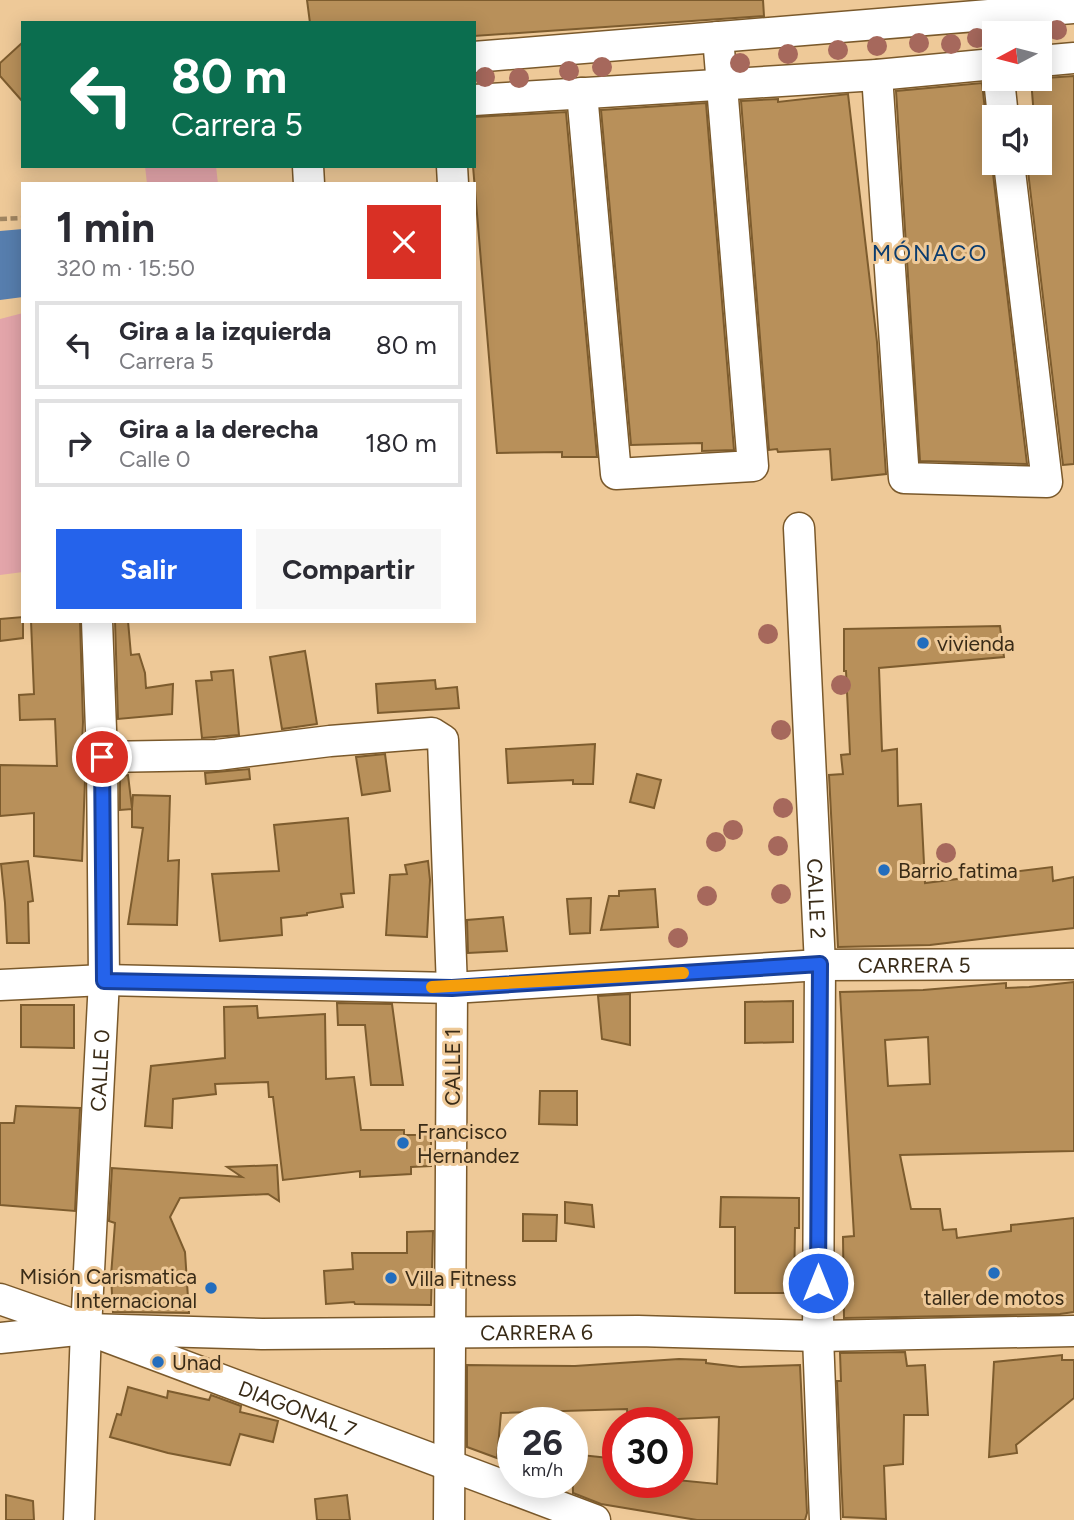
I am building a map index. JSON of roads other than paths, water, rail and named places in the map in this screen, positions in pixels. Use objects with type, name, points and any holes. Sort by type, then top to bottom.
[{"type":"street","points":[[1009,21],[1074,8]]},
{"type":"street","points":[[476,57],[718,37],[982,25]]},
{"type":"street","points":[[582,93],[616,474],[753,466],[718,37]]},
{"type":"street","points":[[1052,60],[1074,58]]},
{"type":"street","points":[[476,100],[877,75],[982,65]]},
{"type":"street","points":[[877,75],[904,478],[1046,482],[1010,175]]},
{"type":"street","name":"CALLE 2","points":[[799,528],[820,964],[818,1336],[825,1520]]},
{"type":"street","name":"CALLE 0","points":[[79,1520],[104,981],[102,757],[97,623]]},
{"type":"street","name":"CALLE 1","points":[[102,757],[217,755],[330,741],[432,733],[443,740],[452,988],[449,1520]]},
{"type":"street","name":"CARRERA 5","points":[[0,985],[104,981],[452,988],[820,964],[1074,964]]},
{"type":"street","name":"DIAGONAL 7","points":[[0,1299],[595,1520]]},
{"type":"street","name":"CARRERA 6","points":[[0,1338],[86,1329],[209,1334],[638,1331],[818,1336],[1074,1331]]},
{"type":"water","points":[[21,229],[21,297],[0,300],[0,231]]},
{"type":"place","name":"vivienda","points":[[923,643]]},
{"type":"place","name":"Barrio fatima","points":[[884,870]]},
{"type":"place","name":"Francisco Hernandez","points":[[403,1143]]},
{"type":"place","name":"taller de motos","points":[[994,1273]]},
{"type":"place","name":"Villa Fitness","points":[[391,1278]]},
{"type":"place","name":"Misión Carismatica Internacional","points":[[211,1288]]},
{"type":"place","name":"Unad","points":[[158,1362]]},
{"type":"district","name":"MÓNACO","points":[[930,253]]}]
